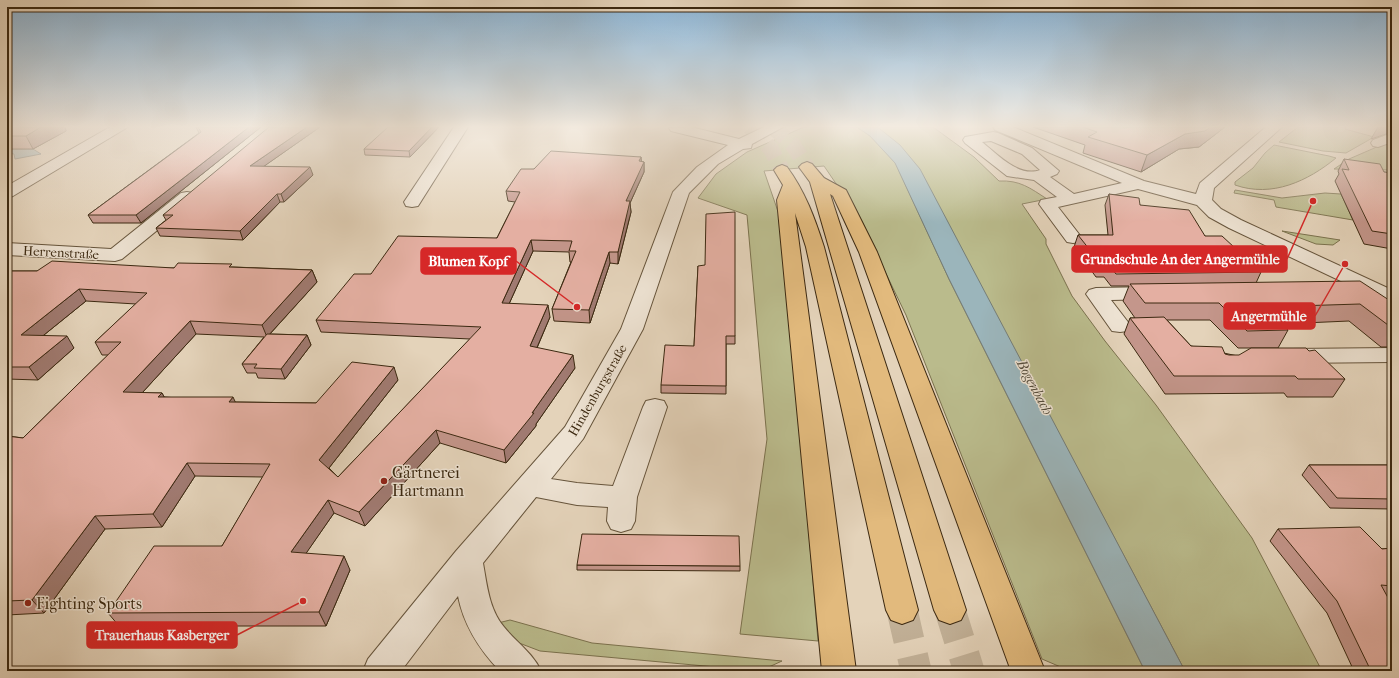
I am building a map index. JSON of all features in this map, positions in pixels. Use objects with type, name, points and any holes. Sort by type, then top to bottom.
[{"type":"highway","points":[[950,610],[813,174],[840,193],[868,252],[1028,671]]},
{"type":"highway","points":[[839,671],[785,200],[787,177],[806,216],[815,247],[902,610]]},
{"type":"street","points":[[7,193],[67,159]]},
{"type":"street","points":[[412,202],[441,159]]},
{"type":"street","name":"Hindenburgstraße","points":[[380,671],[467,560],[574,434],[632,329],[681,192],[696,173],[715,159]]},
{"type":"street","points":[[1076,159],[1138,184],[1203,201],[1215,213],[1234,224],[1388,293]]},
{"type":"street","points":[[1203,201],[1206,186],[1239,159]]},
{"type":"street","points":[[1038,176],[1071,200]]},
{"type":"street","points":[[1073,238],[1047,204],[1071,200],[1138,184]]},
{"type":"street","name":"Herrenstraße","points":[[7,249],[115,255],[200,186]]},
{"type":"street","points":[[1331,292],[1354,291],[1388,293]]},
{"type":"street","points":[[1354,291],[1392,317]]},
{"type":"street","points":[[1120,326],[1096,294],[1174,293]]},
{"type":"street","points":[[1273,356],[1392,355]]},
{"type":"street","points":[[530,486],[577,494],[622,509],[655,407]]},
{"type":"street","points":[[467,560],[472,588],[482,620],[488,633],[524,671]]},
{"type":"green space","points":[[738,159],[892,159],[895,162],[949,279],[1145,671],[1070,671],[1042,659],[906,315],[858,216],[824,166],[764,171],[783,226],[818,641],[740,634],[767,439],[747,215],[698,198],[716,174]]},
{"type":"green space","points":[[898,159],[976,159],[999,181],[1019,183],[1047,199],[1022,204],[1046,239],[1046,244],[1072,296],[1105,341],[1156,405],[1252,538],[1322,671],[1185,671],[1011,343]]},
{"type":"green space","points":[[1260,159],[1335,159],[1314,174],[1289,185],[1262,190],[1249,189],[1235,185],[1235,182],[1253,168]]},
{"type":"green space","points":[[1349,159],[1392,159],[1392,170],[1334,169]]},
{"type":"green space","points":[[1235,190],[1282,198],[1325,193],[1341,194],[1353,220],[1276,207],[1274,200],[1234,193]]},
{"type":"green space","points":[[1282,231],[1340,240],[1333,245],[1316,244]]},
{"type":"green space","points":[[510,620],[592,643],[782,661],[760,671],[540,651],[506,638],[494,624]]},
{"type":"water","name":"Bogenbach","points":[[891,159],[911,159],[920,169],[1185,671],[1145,671],[949,279],[895,163]]},
{"type":"building","points":[[165,159],[208,159],[136,215],[88,215]]},
{"type":"building","points":[[231,159],[261,159],[250,166],[310,167],[281,194],[277,194],[240,231],[156,228],[173,215],[163,215]]},
{"type":"building","points":[[544,159],[640,159],[639,161],[644,162],[626,201],[630,201],[618,252],[609,252],[589,310],[552,309],[576,251],[569,251],[572,241],[531,240],[502,303],[548,305],[530,346],[573,355],[532,413],[534,413],[504,450],[436,430],[359,512],[328,500],[291,552],[344,556],[319,612],[108,613],[154,546],[222,546],[270,464],[187,463],[153,514],[95,516],[32,600],[7,601],[7,436],[23,438],[121,342],[95,342],[147,293],[79,289],[21,335],[67,336],[29,367],[7,367],[7,271],[37,271],[52,261],[174,268],[178,263],[232,264],[229,267],[312,270],[262,325],[190,321],[123,392],[162,393],[158,397],[233,397],[229,402],[316,403],[352,362],[394,367],[319,460],[338,477],[481,327],[316,320],[354,274],[371,274],[398,236],[497,238],[520,192],[506,191],[521,169],[534,169]]},
{"type":"building","points":[[1344,159],[1380,164],[1384,172],[1392,173],[1392,234],[1372,231],[1342,169],[1349,170]]},
{"type":"building","points":[[1109,194],[1139,198],[1140,205],[1189,210],[1205,236],[1222,236],[1261,272],[1116,274],[1108,264],[1101,264],[1078,235],[1113,235]]},
{"type":"building","points":[[735,212],[735,336],[726,336],[726,386],[661,385],[665,345],[694,346],[698,266],[705,265],[706,214]]},
{"type":"building","points":[[1360,281],[1392,302],[1392,328],[1360,304],[1263,307],[1288,330],[1247,331],[1219,303],[1145,303],[1130,284]]},
{"type":"building","points":[[1164,317],[1191,346],[1222,347],[1225,354],[1229,355],[1239,355],[1251,348],[1306,348],[1309,351],[1315,350],[1345,379],[1298,379],[1295,376],[1174,376],[1130,318]]},
{"type":"building","points":[[267,334],[307,335],[281,369],[254,368],[257,364],[242,364]]},
{"type":"building","points":[[1309,465],[1392,465],[1392,499],[1337,498]]},
{"type":"building","points":[[1360,527],[1382,549],[1392,548],[1392,586],[1381,585],[1392,605],[1392,671],[1371,671],[1337,601],[1278,529]]},
{"type":"building","points":[[582,534],[739,536],[740,566],[577,565]]},
{"type":"tunnel","points":[[776,159],[782,170]]},
{"type":"tunnel","points":[[802,159],[807,167]]},
{"type":"tunnel","points":[[902,610],[916,671]]},
{"type":"tunnel","points":[[950,610],[969,671]]},
{"type":"place","name":"Grundschule An der Angermühle","points":[[1313,201]]},
{"type":"place","name":"Angermühle","points":[[1345,264]]},
{"type":"place","name":"Blumen Kopf","points":[[577,307]]},
{"type":"place","name":"Gärtnerei Hartmann","points":[[384,481]]},
{"type":"place","name":"Trauerhaus Kasberger","points":[[303,601]]},
{"type":"place","name":"Fighting Sports","points":[[28,603]]}]
